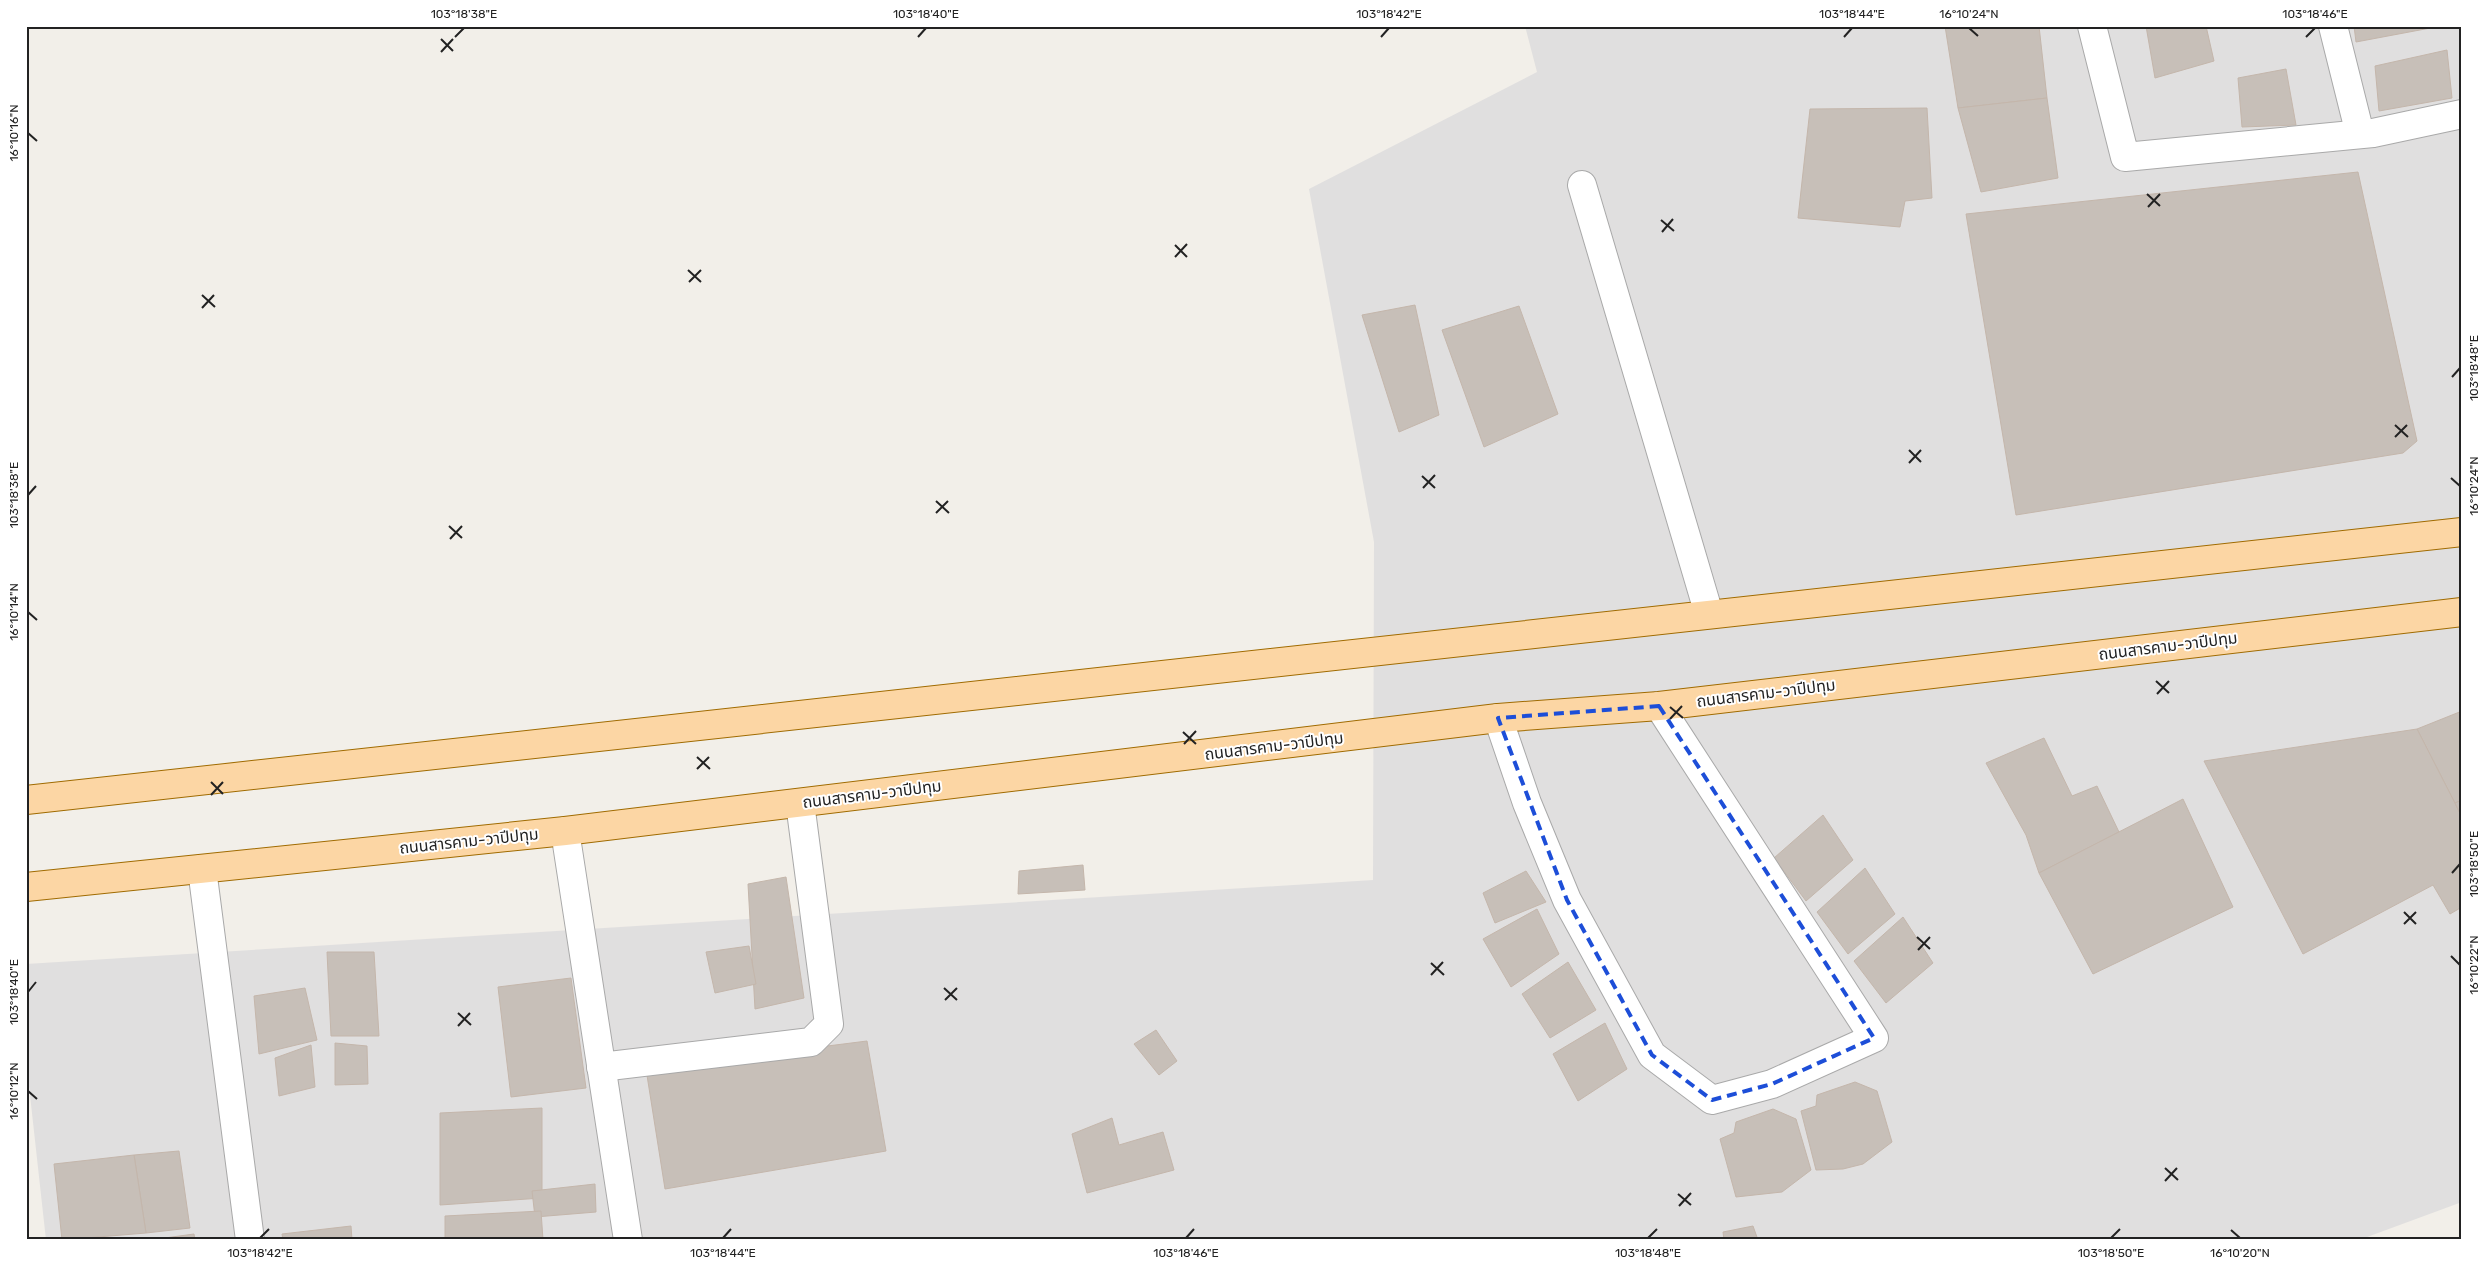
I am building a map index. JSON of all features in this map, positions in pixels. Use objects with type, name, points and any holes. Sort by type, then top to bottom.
[{"type":"main road","points":[[26,800],[2462,532]]},
{"type":"main road","name":"ถนนสารคาม-วาปีปทุม","points":[[26,887],[565,831],[1498,718],[1659,706],[2462,612]]},
{"type":"street","points":[[2092,26],[2125,157],[2360,134],[2462,114]]},
{"type":"street","points":[[2333,26],[2360,134]]},
{"type":"street","points":[[1582,184],[1709,614]]},
{"type":"street","points":[[1498,718],[1528,803],[1567,900],[1652,1055],[1712,1100],[1772,1084],[1874,1038],[1659,706]]},
{"type":"street","points":[[602,1067],[811,1042],[829,1024],[800,803]]},
{"type":"street","points":[[565,831],[628,1240]]},
{"type":"street","points":[[202,869],[250,1240]]},
{"type":"highlighted area","points":[[1659,706],[1874,1038],[1772,1084],[1712,1100],[1652,1055],[1567,900],[1498,718]]},
{"type":"shaded area","points":[[1525,26],[2462,26],[2462,1202],[2359,1240],[46,1240],[26,1059],[26,964],[1373,880],[1374,542],[1309,189],[1537,72]]},
{"type":"building","points":[[1945,26],[2039,26],[2047,98],[1958,108]]},
{"type":"building","points":[[2146,26],[2206,26],[2214,61],[2155,78]]},
{"type":"building","points":[[2354,26],[2441,26],[2356,42]]},
{"type":"building","points":[[2447,50],[2452,98],[2379,111],[2375,66]]},
{"type":"building","points":[[2286,69],[2296,125],[2242,127],[2238,78]]},
{"type":"building","points":[[2047,98],[2058,178],[1981,192],[1958,108]]},
{"type":"building","points":[[1927,108],[1932,198],[1905,201],[1900,227],[1798,218],[1810,109]]},
{"type":"building","points":[[2358,172],[2417,441],[2403,453],[2016,515],[1966,214]]},
{"type":"building","points":[[1415,305],[1439,415],[1399,432],[1362,315]]},
{"type":"building","points":[[1519,306],[1558,414],[1484,447],[1442,330]]},
{"type":"building","points":[[2462,711],[2462,800],[2455,803],[2417,729]]},
{"type":"building","points":[[2417,729],[2462,817],[2462,907],[2450,914],[2433,885],[2303,954],[2204,761]]},
{"type":"building","points":[[2044,738],[2072,796],[2097,786],[2119,832],[2039,873],[2026,835],[1986,763]]},
{"type":"building","points":[[2183,799],[2233,907],[2093,974],[2039,873]]},
{"type":"building","points":[[2462,800],[2462,817],[2455,803]]},
{"type":"building","points":[[1823,815],[1853,860],[1806,901],[1774,858]]},
{"type":"building","points":[[1083,865],[1085,890],[1018,894],[1019,871]]},
{"type":"building","points":[[1865,868],[1895,914],[1848,954],[1817,912]]},
{"type":"building","points":[[1526,871],[1546,902],[1495,923],[1483,893]]},
{"type":"building","points":[[786,877],[804,998],[755,1009],[748,884]]},
{"type":"building","points":[[1537,909],[1559,954],[1511,987],[1483,939]]},
{"type":"building","points":[[1903,917],[1933,963],[1886,1003],[1854,961]]},
{"type":"building","points":[[749,946],[756,984],[715,993],[706,952]]},
{"type":"building","points":[[327,952],[374,952],[379,1036],[331,1036]]},
{"type":"building","points":[[1568,962],[1596,1010],[1550,1038],[1522,994]]},
{"type":"building","points":[[571,978],[586,1088],[511,1097],[498,987]]},
{"type":"building","points":[[305,988],[317,1040],[259,1054],[254,996]]},
{"type":"building","points":[[1605,1023],[1627,1069],[1578,1101],[1553,1054]]},
{"type":"building","points":[[1156,1030],[1177,1061],[1159,1075],[1134,1044]]},
{"type":"building","points":[[867,1041],[886,1151],[665,1189],[646,1069]]},
{"type":"building","points":[[335,1043],[367,1046],[368,1084],[335,1085]]},
{"type":"building","points":[[311,1045],[315,1087],[279,1096],[275,1058]]},
{"type":"building","points":[[1855,1082],[1877,1091],[1892,1142],[1863,1164],[1843,1169],[1816,1170],[1801,1111],[1816,1106],[1817,1095]]},
{"type":"building","points":[[542,1108],[542,1198],[440,1205],[440,1113]]},
{"type":"building","points":[[1773,1109],[1796,1119],[1811,1170],[1782,1192],[1736,1197],[1720,1139],[1734,1133],[1736,1122]]},
{"type":"building","points":[[1112,1118],[1119,1145],[1163,1132],[1174,1170],[1087,1193],[1072,1134]]},
{"type":"building","points":[[179,1151],[190,1228],[146,1233],[134,1155]]},
{"type":"building","points":[[134,1155],[146,1233],[62,1240],[54,1164]]},
{"type":"building","points":[[595,1184],[596,1212],[535,1217],[532,1191]]},
{"type":"building","points":[[541,1211],[543,1240],[445,1240],[445,1216]]},
{"type":"building","points":[[351,1226],[352,1240],[283,1240],[282,1234]]},
{"type":"building","points":[[1753,1226],[1758,1240],[1724,1240],[1723,1232]]},
{"type":"building","points":[[194,1234],[195,1240],[150,1240]]}]
